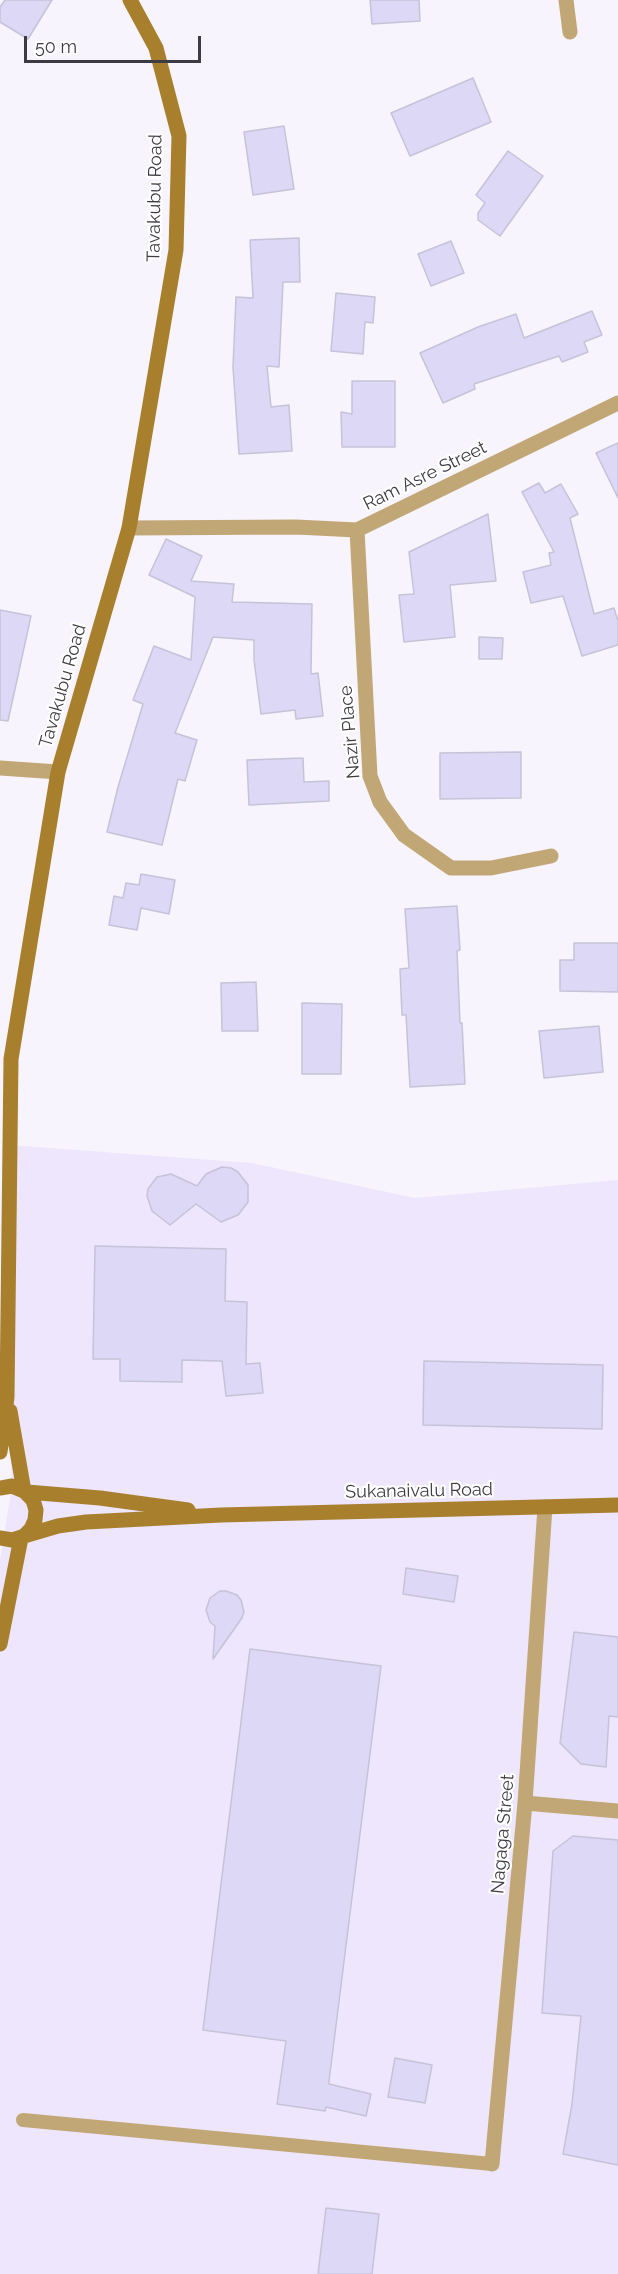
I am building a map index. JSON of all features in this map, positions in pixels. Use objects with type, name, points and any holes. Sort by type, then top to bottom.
[{"type":"main road","name":"Tavakubu Road","points":[[0,1452],[7,1397],[5,1292],[11,1059],[58,771],[129,528],[176,250],[179,136],[156,48],[130,0]]},
{"type":"main road","name":"Tavakubu Road","points":[[7,1397],[25,1492],[33,1500],[36,1510],[31,1529],[23,1537]]},
{"type":"main road","name":"Sukanaivalu Road","points":[[0,1488],[12,1486],[25,1492],[136,1502],[221,1515]]},
{"type":"main road","name":"Sukanaivalu Road","points":[[0,1539],[12,1540],[58,1526],[86,1522],[221,1515],[618,1505]]},
{"type":"main road","points":[[0,1644],[23,1537]]},
{"type":"street","points":[[566,0],[570,32]]},
{"type":"street","name":"Ram Asre Street","points":[[129,528],[296,526],[357,530],[618,403]]},
{"type":"street","name":"Nazir Place","points":[[357,530],[370,776],[380,802],[404,835],[451,868],[491,868],[551,856]]},
{"type":"street","points":[[0,768],[58,771]]},
{"type":"street","name":"Nagaga Street","points":[[492,2164],[525,1803],[545,1507]]},
{"type":"street","points":[[525,1803],[618,1811]]},
{"type":"lane","points":[[22,2120],[492,2164]]},
{"type":"shaded area","points":[[10,1145],[252,1163],[415,1198],[618,1180],[618,2274],[0,2274],[0,1560],[12,1486],[7,1397]]},
{"type":"building","points":[[5,0],[52,0],[28,39],[0,22],[0,7]]},
{"type":"building","points":[[370,0],[419,0],[420,21],[372,24]]},
{"type":"building","points":[[473,78],[491,122],[410,156],[391,113]]},
{"type":"building","points":[[284,126],[294,189],[253,195],[244,132]]},
{"type":"building","points":[[508,151],[543,176],[500,236],[478,220],[478,213],[485,203],[476,195]]},
{"type":"building","points":[[299,238],[300,282],[283,282],[279,367],[267,366],[271,407],[289,405],[292,451],[239,454],[233,367],[236,297],[253,298],[250,240]]},
{"type":"building","points":[[451,241],[464,273],[431,286],[418,254]]},
{"type":"building","points":[[336,293],[375,297],[373,323],[365,322],[363,354],[331,351]]},
{"type":"building","points":[[592,311],[602,335],[584,342],[588,352],[562,362],[559,356],[474,384],[475,389],[443,403],[420,353],[478,327],[516,314],[524,338]]},
{"type":"building","points":[[352,381],[395,381],[395,447],[342,447],[341,412],[352,414]]},
{"type":"building","points":[[618,443],[618,498],[596,453]]},
{"type":"building","points":[[539,483],[545,493],[561,484],[578,514],[570,518],[594,614],[614,608],[618,621],[618,645],[582,656],[563,596],[531,603],[523,572],[551,565],[549,553],[554,552],[522,492]]},
{"type":"building","points":[[488,514],[496,581],[450,585],[455,637],[404,642],[399,595],[414,594],[409,552]]},
{"type":"building","points":[[166,539],[202,556],[191,581],[234,584],[232,602],[312,604],[311,674],[318,673],[323,716],[296,719],[295,710],[261,714],[254,660],[254,640],[213,637],[175,733],[197,740],[185,781],[178,779],[162,845],[107,832],[143,704],[133,700],[154,646],[191,660],[195,597],[149,575]]},
{"type":"building","points":[[0,610],[31,616],[8,721],[0,720]]},
{"type":"building","points":[[479,637],[503,638],[502,659],[479,659]]},
{"type":"building","points":[[521,752],[521,798],[440,799],[440,753]]},
{"type":"building","points":[[303,758],[304,782],[329,781],[329,801],[249,805],[247,760]]},
{"type":"building","points":[[141,874],[175,880],[169,914],[141,908],[137,930],[109,925],[114,896],[123,898],[126,883],[139,885]]},
{"type":"building","points":[[457,906],[460,950],[457,951],[460,1023],[462,1023],[465,1084],[410,1087],[406,1015],[402,1015],[400,969],[409,968],[405,909]]},
{"type":"building","points":[[574,943],[618,943],[618,992],[560,991],[560,960],[574,960]]},
{"type":"building","points":[[256,982],[258,1031],[222,1031],[221,983]]},
{"type":"building","points":[[302,1003],[342,1004],[341,1074],[302,1074]]},
{"type":"building","points":[[599,1026],[603,1072],[544,1078],[539,1031]]},
{"type":"building","points":[[222,1167],[238,1172],[248,1185],[248,1202],[238,1215],[221,1222],[196,1204],[170,1225],[152,1211],[147,1196],[148,1189],[157,1177],[171,1174],[197,1186],[206,1174]]},
{"type":"building","points":[[95,1246],[226,1249],[225,1301],[247,1302],[246,1364],[260,1363],[263,1393],[226,1396],[222,1361],[182,1360],[182,1382],[120,1381],[120,1359],[93,1359]]},
{"type":"building","points":[[424,1361],[603,1365],[602,1429],[423,1425]]},
{"type":"building","points":[[406,1568],[458,1576],[454,1602],[403,1594]]},
{"type":"building","points":[[220,1591],[237,1595],[244,1612],[213,1659],[215,1626],[210,1622],[206,1610],[210,1598]]},
{"type":"building","points":[[574,1632],[618,1637],[618,1717],[609,1716],[606,1767],[581,1764],[560,1743]]},
{"type":"building","points":[[250,1649],[381,1666],[329,2081],[329,2084],[371,2094],[366,2116],[326,2107],[325,2111],[277,2104],[286,2041],[203,2030]]},
{"type":"building","points":[[573,1836],[618,1840],[618,2165],[563,2154],[572,2104],[581,2016],[542,2013],[553,1851]]},
{"type":"building","points":[[395,2058],[432,2065],[425,2103],[388,2097]]},
{"type":"building","points":[[326,2208],[379,2214],[372,2274],[318,2274]]}]
